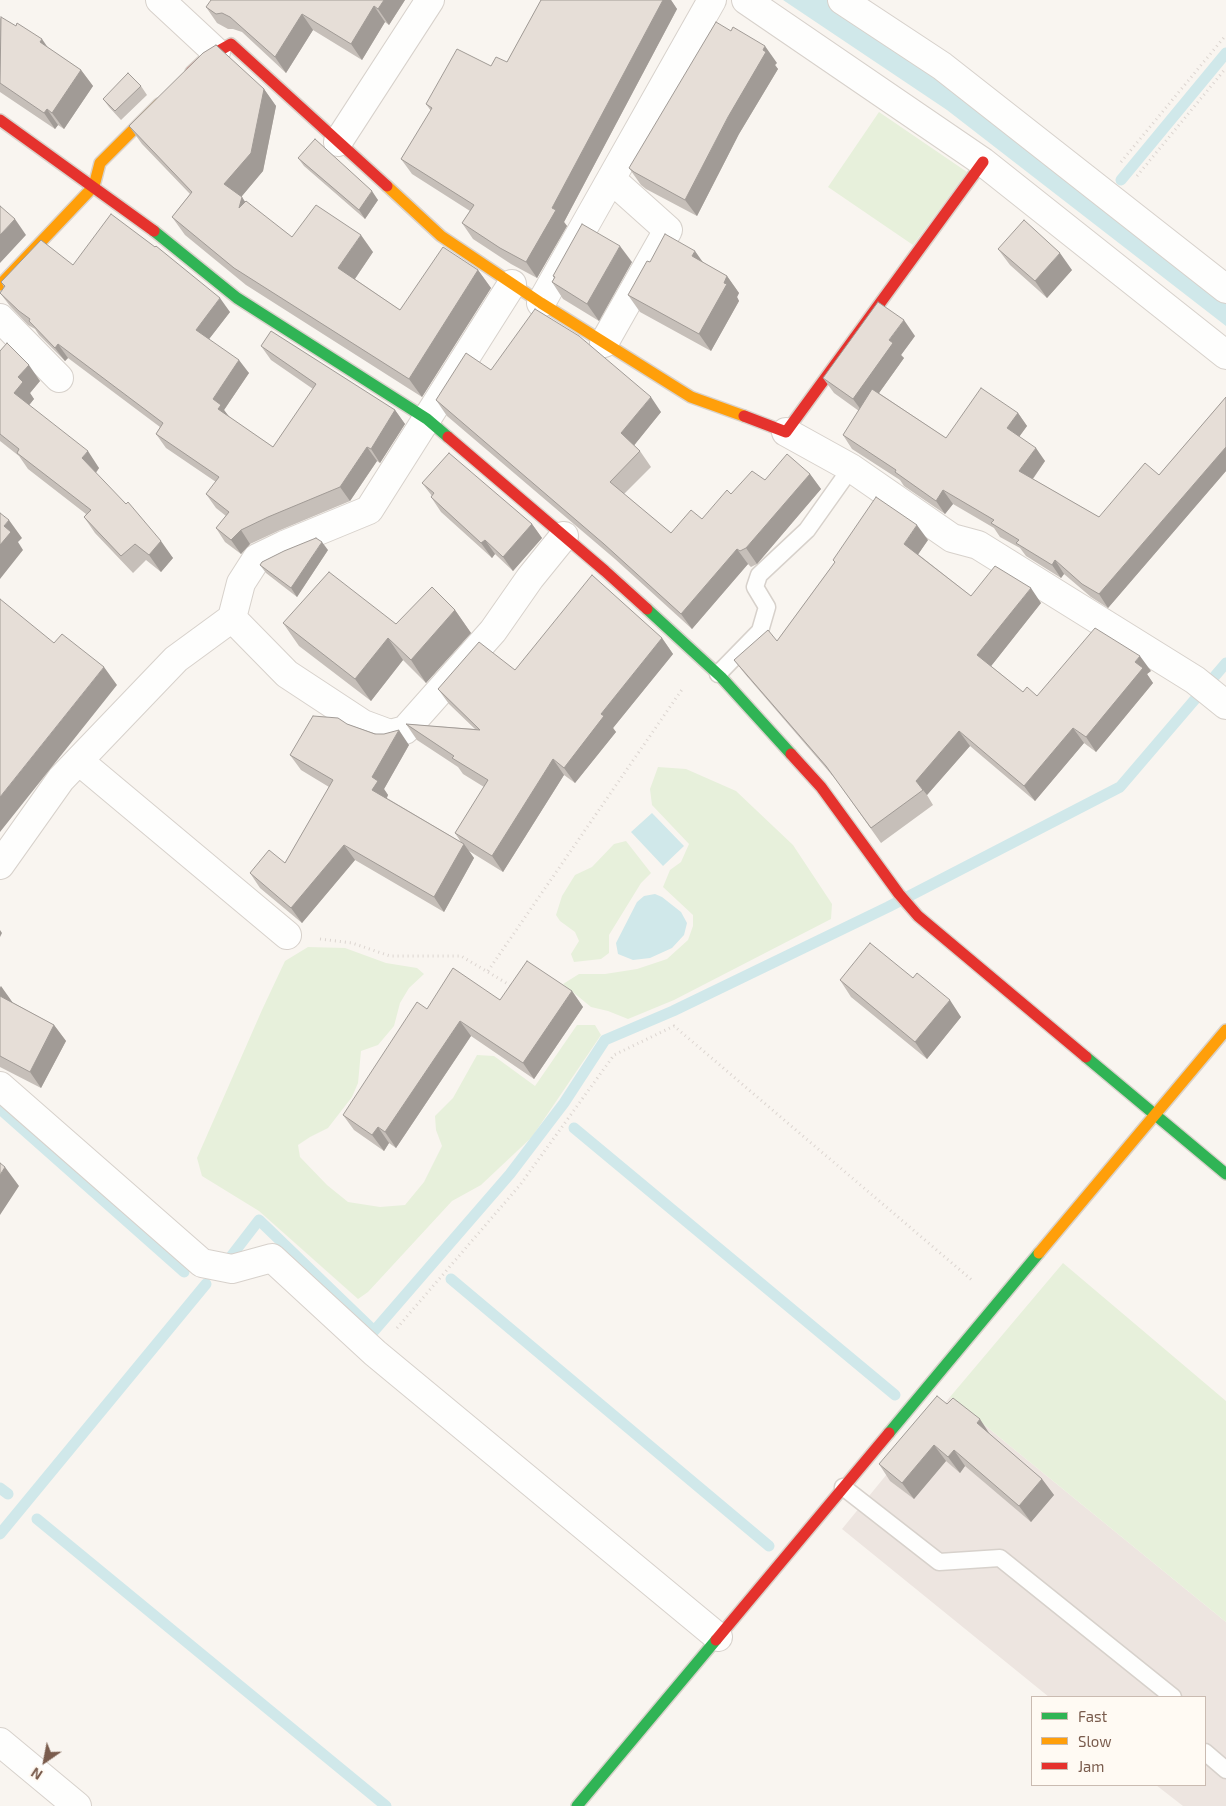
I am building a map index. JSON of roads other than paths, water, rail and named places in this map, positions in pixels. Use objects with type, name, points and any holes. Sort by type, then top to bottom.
[{"type":"street","points":[[160,0],[216,52]]},
{"type":"street","points":[[338,142],[430,0]]},
{"type":"street","points":[[541,303],[712,0]]},
{"type":"street","points":[[746,0],[982,162],[1226,354]]},
{"type":"street","points":[[842,0],[942,66],[1226,289]]},
{"type":"street","points":[[185,79],[206,58],[231,44],[441,236],[512,284],[691,397],[786,432],[851,468],[952,538],[978,545],[1212,693]]},
{"type":"street","points":[[0,285],[94,186],[100,163],[171,93]]},
{"type":"street","points":[[0,120],[158,234],[236,298],[427,419],[564,536],[718,674],[821,786],[899,894],[918,916],[1226,1174]]},
{"type":"street","points":[[786,432],[982,162]]},
{"type":"street","points":[[604,343],[668,230],[611,179]]},
{"type":"street","points":[[0,865],[61,779],[176,659],[232,618],[241,583],[257,558],[369,510],[512,284]]},
{"type":"street","points":[[0,318],[58,378]]},
{"type":"street","points":[[232,618],[287,674],[363,724],[390,734],[405,730],[493,631],[530,578],[564,536]]},
{"type":"street","points":[[79,761],[287,935]]},
{"type":"street","points":[[577,1806],[1226,1030]]},
{"type":"street","points":[[0,1086],[202,1262],[232,1269],[272,1258],[375,1353],[718,1637]]},
{"type":"street","points":[[0,1742],[77,1806]]},
{"type":"lane","points":[[718,674],[760,631],[768,607],[754,587],[759,575],[807,530],[851,468]]},
{"type":"lane","points":[[843,1487],[939,1562],[1000,1558],[1172,1696]]},
{"type":"lane","points":[[1206,1753],[1226,1770]]},
{"type":"water","points":[[783,0],[828,0],[936,71],[1226,301],[1226,326],[947,110]]},
{"type":"water","points":[[652,813],[684,846],[663,866],[631,832]]},
{"type":"water","points":[[655,894],[662,897],[681,912],[687,923],[684,935],[672,948],[650,958],[633,960],[618,954],[616,943],[637,902],[644,896]]},
{"type":"waterway","points":[[1121,180],[1226,53]]},
{"type":"waterway","points":[[229,1259],[259,1220],[374,1331],[510,1174],[564,1103],[605,1040],[673,1011],[888,907],[1120,787],[1226,663]]},
{"type":"waterway","points":[[0,1109],[184,1272]]},
{"type":"waterway","points":[[574,1128],[895,1395]]},
{"type":"waterway","points":[[451,1279],[769,1546]]},
{"type":"waterway","points":[[0,1534],[206,1284]]},
{"type":"waterway","points":[[0,1488],[8,1494]]},
{"type":"waterway","points":[[37,1519],[386,1806]]}]
